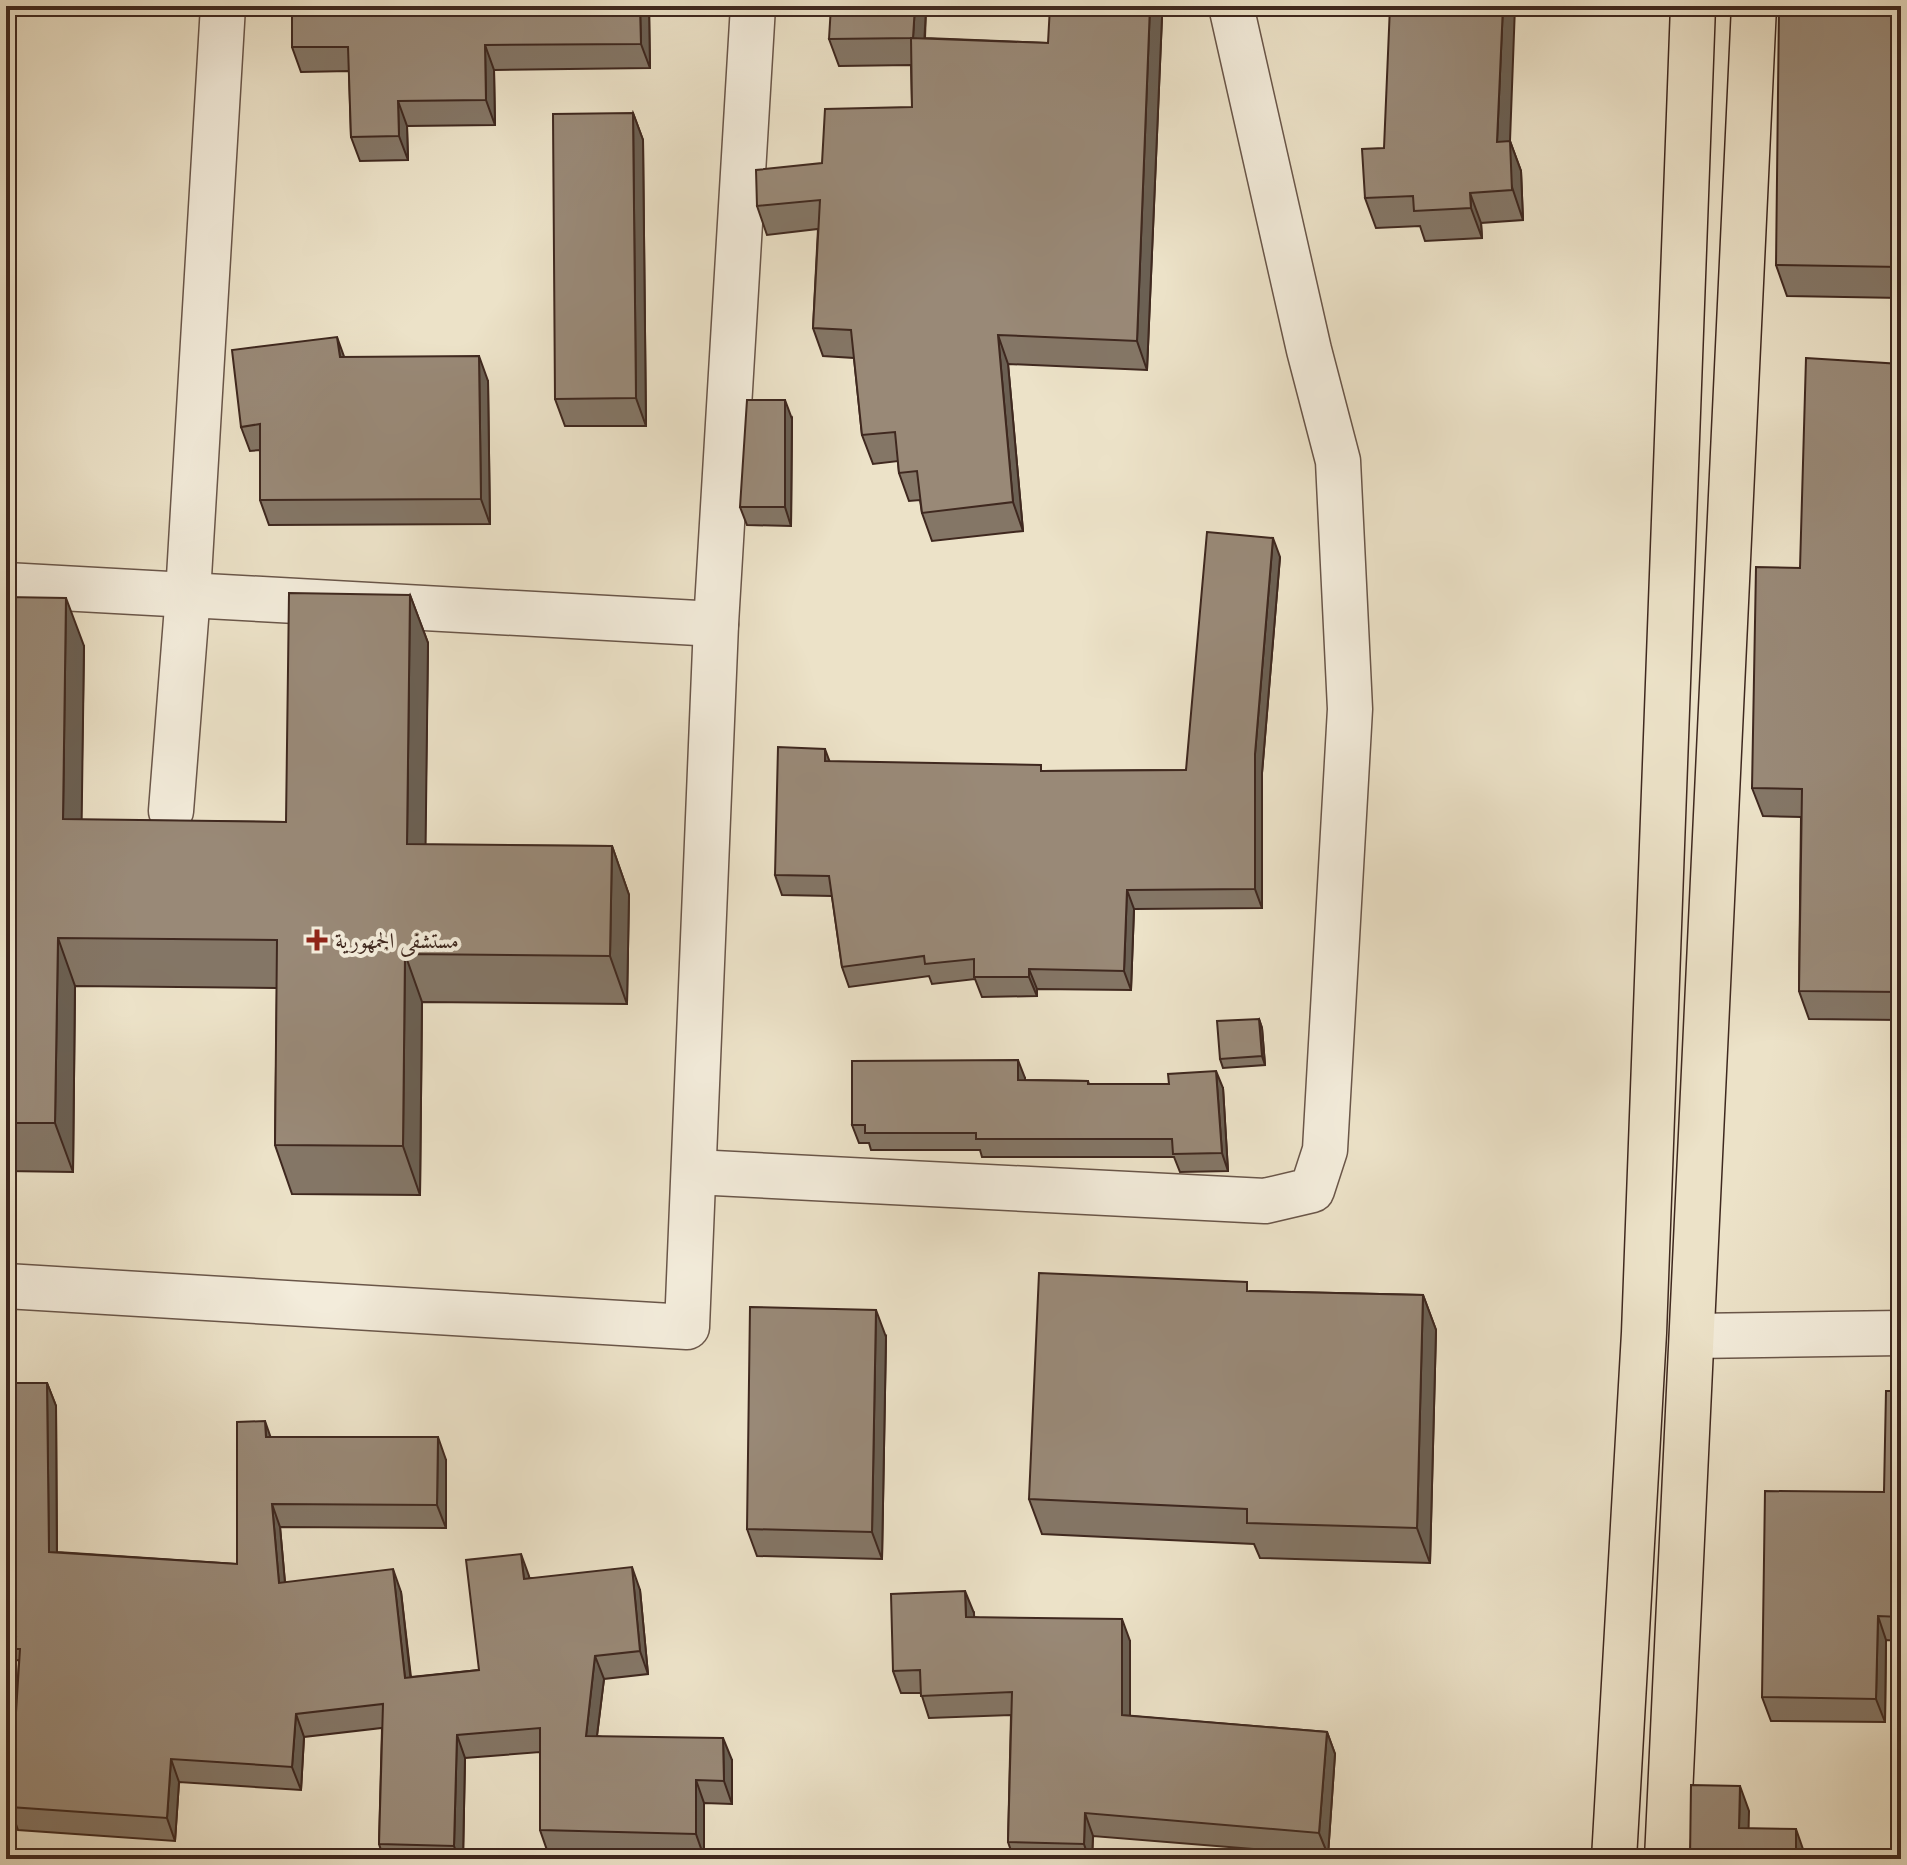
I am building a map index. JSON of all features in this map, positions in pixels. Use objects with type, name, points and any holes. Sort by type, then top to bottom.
[{"type":"main road","points":[[1614,1859],[1644,1333],[1693,6]]},
{"type":"main road","points":[[1667,1859],[1754,6]]},
{"type":"main road","points":[[1644,1333],[1693,1336]]},
{"type":"street","points":[[171,811],[188,594],[223,6]]},
{"type":"street","points":[[6,1286],[687,1327],[716,624],[753,6]]},
{"type":"street","points":[[694,1172],[1265,1201],[1312,1190],[1325,1150],[1350,709],[1338,461],[1309,350],[1231,6]]},
{"type":"street","points":[[6,585],[716,624]]},
{"type":"street","points":[[1693,1336],[1901,1333]]},
{"type":"building","points":[[292,6],[640,6],[641,44],[485,45],[486,100],[398,101],[399,136],[351,137],[348,47],[292,47]]},
{"type":"building","points":[[831,6],[915,6],[913,38],[829,39]]},
{"type":"building","points":[[1050,6],[1150,6],[1137,341],[998,335],[1013,502],[922,513],[917,471],[899,473],[895,432],[862,435],[851,330],[813,328],[820,200],[757,206],[756,170],[822,163],[825,109],[912,107],[911,38],[1048,43]]},
{"type":"building","points":[[1390,6],[1503,6],[1497,142],[1510,141],[1512,190],[1470,193],[1471,208],[1414,211],[1413,196],[1365,198],[1362,149],[1384,148]]},
{"type":"building","points":[[1779,6],[1901,6],[1901,267],[1776,265]]},
{"type":"building","points":[[633,113],[636,398],[555,399],[553,114]]},
{"type":"building","points":[[337,337],[340,357],[479,356],[481,499],[260,500],[260,424],[241,427],[232,350]]},
{"type":"building","points":[[1806,358],[1901,364],[1901,488],[1896,488],[1894,569],[1901,569],[1901,992],[1799,991],[1802,789],[1752,788],[1756,567],[1800,568]]},
{"type":"building","points":[[747,400],[785,400],[785,507],[740,507]]},
{"type":"building","points":[[1207,532],[1273,538],[1255,754],[1255,889],[1127,890],[1124,971],[1029,969],[1029,977],[974,977],[974,959],[925,964],[924,956],[842,967],[829,876],[775,875],[778,747],[825,749],[825,761],[1041,765],[1041,771],[1186,770]]},
{"type":"building","name":"مستشفى الجمهورية","points":[[289,593],[410,595],[407,844],[612,846],[610,956],[405,954],[403,1146],[275,1145],[277,940],[58,938],[55,1123],[6,1123],[6,597],[66,598],[63,819],[286,822]]},
{"type":"building","points":[[1259,1019],[1262,1056],[1220,1059],[1217,1021]]},
{"type":"building","points":[[1018,1060],[1018,1080],[1088,1081],[1088,1084],[1169,1084],[1168,1074],[1216,1071],[1222,1153],[1173,1154],[1172,1139],[976,1139],[976,1133],[865,1133],[865,1125],[852,1125],[852,1061]]},
{"type":"building","points":[[1039,1273],[1247,1282],[1247,1291],[1423,1295],[1417,1528],[1247,1523],[1247,1509],[1029,1499]]},
{"type":"building","points":[[750,1307],[876,1310],[872,1532],[747,1529]]},
{"type":"building","points":[[6,1383],[47,1383],[49,1552],[237,1564],[237,1422],[265,1421],[266,1437],[438,1437],[437,1505],[272,1504],[279,1583],[393,1569],[405,1678],[479,1670],[466,1560],[521,1554],[524,1579],[632,1567],[640,1651],[595,1656],[586,1736],[723,1738],[724,1781],[696,1780],[696,1834],[540,1830],[540,1728],[457,1735],[454,1846],[379,1844],[383,1704],[296,1714],[292,1767],[171,1759],[167,1818],[10,1807],[20,1649],[15,1649],[16,1637],[6,1638]]},
{"type":"building","points":[[1886,1391],[1901,1391],[1901,1617],[1878,1616],[1876,1699],[1762,1697],[1765,1491],[1884,1492]]},
{"type":"building","points":[[965,1591],[966,1617],[1122,1619],[1122,1715],[1327,1732],[1319,1833],[1085,1813],[1084,1844],[1008,1842],[1012,1692],[921,1696],[920,1670],[893,1671],[891,1594]]},
{"type":"building","points":[[1691,1785],[1740,1786],[1739,1828],[1796,1829],[1796,1859],[1690,1859]]},
{"type":"place","name":"مستشفى الجمهورية","points":[[317,940]]}]
